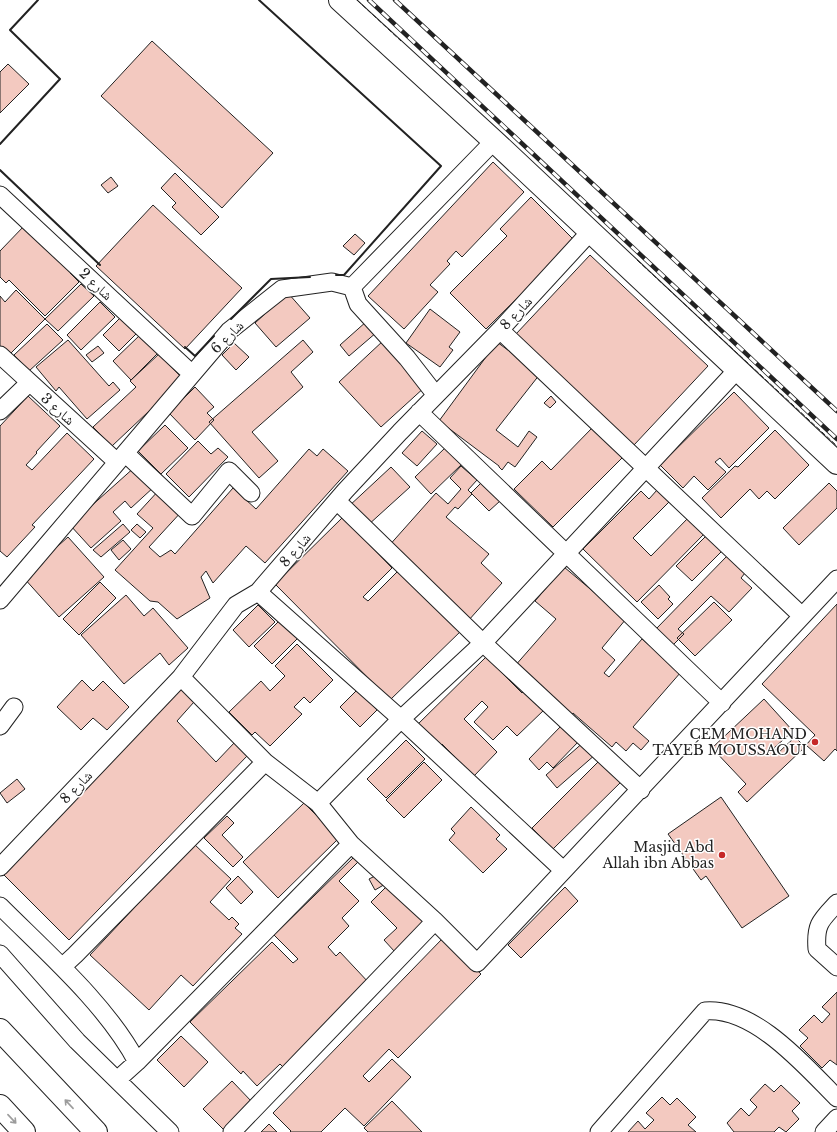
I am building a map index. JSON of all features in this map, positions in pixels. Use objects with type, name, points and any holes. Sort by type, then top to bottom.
[{"type":"main road","points":[[340,0],[591,231],[837,463]]},
{"type":"main road","points":[[0,1030],[96,1132]]},
{"type":"main road","points":[[0,1106],[24,1132]]},
{"type":"street","points":[[435,394],[407,358],[358,304],[352,287],[494,142]]},
{"type":"street","name":"شارع 2","points":[[0,195],[192,374]]},
{"type":"street","name":"شارع 8","points":[[0,867],[180,677],[236,605],[258,592],[370,464],[435,394],[500,330],[591,231]]},
{"type":"street","name":"شارع 6","points":[[0,600],[229,331],[282,289],[332,282],[352,287]]},
{"type":"street","points":[[500,330],[802,616]]},
{"type":"street","name":"شارع 3","points":[[0,355],[29,383],[192,516],[229,471],[251,493]]},
{"type":"street","points":[[318,803],[401,720],[483,643],[737,370]]},
{"type":"street","points":[[0,411],[29,383]]},
{"type":"street","points":[[419,412],[722,703]]},
{"type":"street","points":[[338,501],[483,643],[641,790]]},
{"type":"street","points":[[180,677],[265,762],[318,803],[352,844],[435,921],[477,963],[563,870],[641,790],[837,579]]},
{"type":"street","points":[[258,592],[401,720],[563,870]]},
{"type":"street","points":[[0,726],[14,707]]},
{"type":"street","points":[[62,967],[265,762]]},
{"type":"street","points":[[116,1080],[137,1062],[352,844]]},
{"type":"street","points":[[837,903],[822,919],[816,933],[817,949],[837,967]]},
{"type":"street","points":[[0,906],[62,967],[114,1024],[127,1042],[137,1062]]},
{"type":"street","points":[[232,1132],[435,921]]},
{"type":"street","points":[[0,954],[76,1041],[170,1132]]},
{"type":"street","points":[[599,1132],[705,1011],[719,1010],[738,1016],[782,1044],[837,1098]]},
{"type":"street","points":[[824,1132],[837,1118]]},
{"type":"building","points":[[152,41],[273,153],[222,208],[101,96]]},
{"type":"building","points":[[8,64],[29,84],[0,113],[0,72]]},
{"type":"building","points":[[493,162],[524,192],[462,257],[456,251],[447,261],[450,264],[430,285],[438,292],[404,329],[368,296]]},
{"type":"building","points":[[175,173],[219,217],[201,235],[172,207],[176,203],[161,188]]},
{"type":"building","points":[[111,177],[118,186],[108,193],[101,185]]},
{"type":"building","points":[[531,197],[575,241],[486,329],[450,293],[507,236],[500,229]]},
{"type":"building","points":[[153,205],[242,288],[185,349],[96,266]]},
{"type":"building","points":[[25,225],[72,272],[70,273],[79,282],[45,316],[9,280],[6,283],[0,277],[0,251]]},
{"type":"building","points":[[355,234],[365,243],[354,255],[343,246]]},
{"type":"building","points":[[590,255],[708,366],[634,445],[516,334]]},
{"type":"building","points":[[81,284],[94,296],[58,331],[45,319]]},
{"type":"building","points":[[16,290],[45,319],[8,356],[0,348],[0,296],[5,302]]},
{"type":"building","points":[[288,293],[310,318],[276,347],[255,323]]},
{"type":"building","points":[[100,302],[115,317],[81,350],[67,335]]},
{"type":"building","points":[[430,309],[460,332],[449,347],[453,350],[440,367],[406,343]]},
{"type":"building","points":[[124,314],[140,330],[119,351],[103,335]]},
{"type":"building","points":[[367,321],[377,332],[349,356],[340,345]]},
{"type":"building","points":[[47,324],[63,340],[29,371],[14,355]]},
{"type":"building","points":[[141,334],[159,352],[131,380],[113,361]]},
{"type":"building","points":[[68,340],[109,386],[113,382],[120,390],[87,419],[59,387],[56,391],[36,367]]},
{"type":"building","points":[[303,340],[313,352],[291,372],[303,387],[252,432],[278,461],[259,478],[209,422]]},
{"type":"building","points":[[384,340],[426,386],[381,427],[339,382]]},
{"type":"building","points":[[497,342],[540,374],[496,430],[518,447],[529,431],[537,437],[515,467],[508,462],[502,470],[499,466],[439,421]]},
{"type":"building","points":[[234,343],[249,357],[236,370],[222,355]]},
{"type":"building","points":[[98,346],[104,353],[92,362],[86,355]]},
{"type":"building","points":[[159,354],[183,379],[112,446],[93,427],[136,387],[130,381]]},
{"type":"building","points":[[195,387],[214,407],[207,413],[214,420],[195,440],[169,413]]},
{"type":"building","points":[[734,392],[769,428],[729,468],[720,458],[715,462],[726,472],[708,490],[694,476],[683,488],[660,465]]},
{"type":"building","points":[[28,396],[60,426],[26,465],[32,470],[67,433],[94,459],[32,525],[35,527],[7,557],[0,551],[0,426]]},
{"type":"building","points":[[551,396],[556,402],[550,408],[544,403]]},
{"type":"building","points":[[165,425],[188,448],[161,474],[138,451]]},
{"type":"building","points":[[593,427],[623,457],[553,527],[514,489],[542,461],[551,470]]},
{"type":"building","points":[[775,430],[809,465],[775,499],[767,491],[759,499],[750,489],[721,518],[702,498],[735,466],[738,467]]},
{"type":"building","points":[[422,431],[437,444],[417,466],[402,453]]},
{"type":"building","points":[[198,441],[211,454],[218,448],[228,457],[189,497],[166,474]]},
{"type":"building","points":[[446,447],[462,464],[431,494],[415,477]]},
{"type":"building","points":[[309,449],[317,456],[323,449],[348,471],[265,563],[246,546],[213,583],[206,571],[201,577],[210,598],[177,619],[158,602],[150,601],[115,570],[153,528],[137,514],[160,489],[183,510],[149,547],[160,557],[171,550],[175,554],[233,488],[256,509]]},
{"type":"building","points":[[136,466],[155,486],[131,508],[125,501],[113,512],[121,521],[91,548],[70,525]]},
{"type":"building","points":[[461,466],[477,480],[468,490],[472,494],[458,509],[455,507],[446,517],[489,554],[481,563],[502,583],[468,621],[387,548],[436,493],[448,504],[461,489],[450,478]]},
{"type":"building","points":[[391,467],[410,487],[367,526],[348,507]]},
{"type":"building","points":[[481,483],[500,501],[489,511],[471,493]]},
{"type":"building","points":[[829,483],[837,491],[837,508],[799,545],[783,528]]},
{"type":"building","points":[[657,490],[669,502],[633,538],[651,556],[689,517],[705,533],[637,602],[583,549],[641,491],[649,499]]},
{"type":"building","points":[[343,517],[392,568],[363,597],[368,601],[402,567],[463,629],[390,700],[275,584]]},
{"type":"building","points":[[123,524],[130,532],[101,557],[93,550]]},
{"type":"building","points":[[137,524],[146,532],[140,538],[131,530]]},
{"type":"building","points":[[710,532],[725,548],[692,581],[676,566]]},
{"type":"building","points":[[68,537],[104,577],[59,617],[23,577]]},
{"type":"building","points":[[123,540],[131,549],[119,560],[111,550]]},
{"type":"building","points":[[727,556],[745,573],[741,578],[752,588],[729,612],[711,596],[678,629],[684,634],[673,645],[656,629]]},
{"type":"building","points":[[564,567],[626,619],[602,648],[615,660],[604,673],[609,677],[642,639],[681,672],[633,727],[649,741],[641,750],[633,743],[626,751],[616,742],[612,747],[573,713],[571,716],[514,667],[556,619],[535,601]]},
{"type":"building","points":[[100,582],[116,598],[79,635],[63,619]]},
{"type":"building","points":[[659,585],[670,597],[668,599],[673,604],[658,619],[641,602]]},
{"type":"building","points":[[126,595],[144,616],[153,608],[188,648],[169,665],[160,653],[124,684],[81,635]]},
{"type":"building","points":[[714,602],[732,620],[695,656],[677,638]]},
{"type":"building","points":[[837,604],[837,751],[835,749],[824,761],[806,745],[815,735],[762,684]]},
{"type":"building","points":[[258,605],[275,622],[249,647],[233,630]]},
{"type":"building","points":[[281,619],[299,637],[272,664],[254,646]]},
{"type":"building","points":[[297,644],[333,680],[310,703],[304,697],[294,707],[302,714],[270,746],[255,732],[252,735],[229,712],[261,681],[270,691],[285,676],[275,666]]},
{"type":"building","points":[[486,657],[522,693],[525,690],[545,709],[517,736],[507,726],[493,740],[474,722],[488,707],[482,701],[464,719],[497,752],[474,776],[442,744],[436,750],[414,728]]},
{"type":"building","points":[[82,680],[93,691],[103,681],[129,707],[107,730],[93,718],[81,730],[57,707]]},
{"type":"building","points":[[179,687],[194,702],[177,721],[216,762],[235,742],[248,755],[69,940],[0,871]]},
{"type":"building","points":[[357,690],[377,710],[360,727],[340,707]]},
{"type":"building","points":[[764,699],[793,731],[774,748],[778,753],[795,737],[805,747],[747,802],[738,792],[746,784],[712,748]]},
{"type":"building","points":[[562,725],[579,741],[553,768],[547,762],[539,770],[529,759]]},
{"type":"building","points":[[406,740],[425,759],[386,798],[367,779]]},
{"type":"building","points":[[585,741],[596,754],[557,788],[546,775]]},
{"type":"building","points":[[603,757],[624,779],[553,849],[532,828]]},
{"type":"building","points":[[424,762],[442,780],[404,818],[386,800]]},
{"type":"building","points":[[17,779],[25,789],[7,803],[0,793]]},
{"type":"building","name":"Masjid Abd Allah ibn Abbas","points":[[721,797],[789,896],[742,928],[706,876],[701,880],[668,834]]},
{"type":"building","points":[[304,803],[339,838],[278,898],[243,862]]},
{"type":"building","points":[[471,807],[500,835],[496,839],[507,849],[483,873],[449,840],[455,833],[451,829]]},
{"type":"building","points":[[227,816],[234,823],[222,835],[243,857],[233,867],[204,838]]},
{"type":"building","points":[[194,844],[231,879],[210,902],[229,920],[232,917],[239,924],[235,928],[242,934],[193,986],[181,975],[149,1010],[90,955]]},
{"type":"building","points":[[355,856],[360,860],[339,881],[359,901],[342,918],[349,926],[328,947],[336,956],[340,952],[370,984],[284,1068],[280,1064],[257,1086],[243,1071],[241,1074],[190,1022],[272,942],[293,963],[298,959],[274,935]]},
{"type":"building","points":[[381,873],[387,883],[375,890],[369,879]]},
{"type":"building","points":[[238,876],[253,892],[241,904],[226,888]]},
{"type":"building","points":[[389,884],[426,922],[395,952],[384,940],[397,928],[371,902]]},
{"type":"building","points":[[565,887],[578,901],[521,958],[508,945]]},
{"type":"building","points":[[443,938],[481,974],[398,1058],[389,1049],[363,1076],[369,1082],[392,1059],[411,1077],[364,1126],[345,1108],[321,1132],[290,1132],[291,1131],[273,1113]]},
{"type":"building","points":[[837,992],[837,1065],[830,1060],[822,1068],[800,1046],[808,1038],[799,1030],[814,1015],[822,1023],[830,1014],[822,1007]]},
{"type":"building","points":[[181,1036],[208,1062],[184,1087],[157,1060]]},
{"type":"building","points":[[232,1081],[252,1102],[224,1130],[203,1109]]},
{"type":"building","points":[[765,1084],[774,1092],[781,1085],[800,1103],[792,1111],[799,1119],[786,1132],[779,1127],[774,1132],[734,1132],[727,1123],[741,1108],[749,1116],[757,1107],[750,1100]]},
{"type":"building","points":[[662,1097],[670,1105],[677,1098],[696,1117],[688,1125],[696,1132],[628,1132],[638,1121],[645,1129],[654,1120],[646,1113]]},
{"type":"building","points":[[392,1101],[422,1132],[368,1132],[364,1128]]},
{"type":"building","points":[[269,1124],[277,1132],[261,1132]]},
{"type":"railway","points":[[369,0],[837,439]]},
{"type":"railway","points":[[395,0],[837,411]]},
{"type":"fence","points":[[357,0],[401,41]]},
{"type":"fence","points":[[637,260],[837,446]]},
{"type":"wall","points":[[0,144],[60,79],[10,30],[38,0]]},
{"type":"wall","points":[[259,0],[441,166],[344,275],[336,275]]},
{"type":"wall","points":[[0,170],[100,265]]},
{"type":"wall","points":[[231,319],[271,279],[310,277]]},
{"type":"wall","points":[[185,347],[195,356],[214,336]]},
{"type":"place","name":"CEM MOHAND TAYEB MOUSSAOUI","points":[[815,742]]},
{"type":"place","name":"Masjid Abd Allah ibn Abbas","points":[[722,855]]}]
